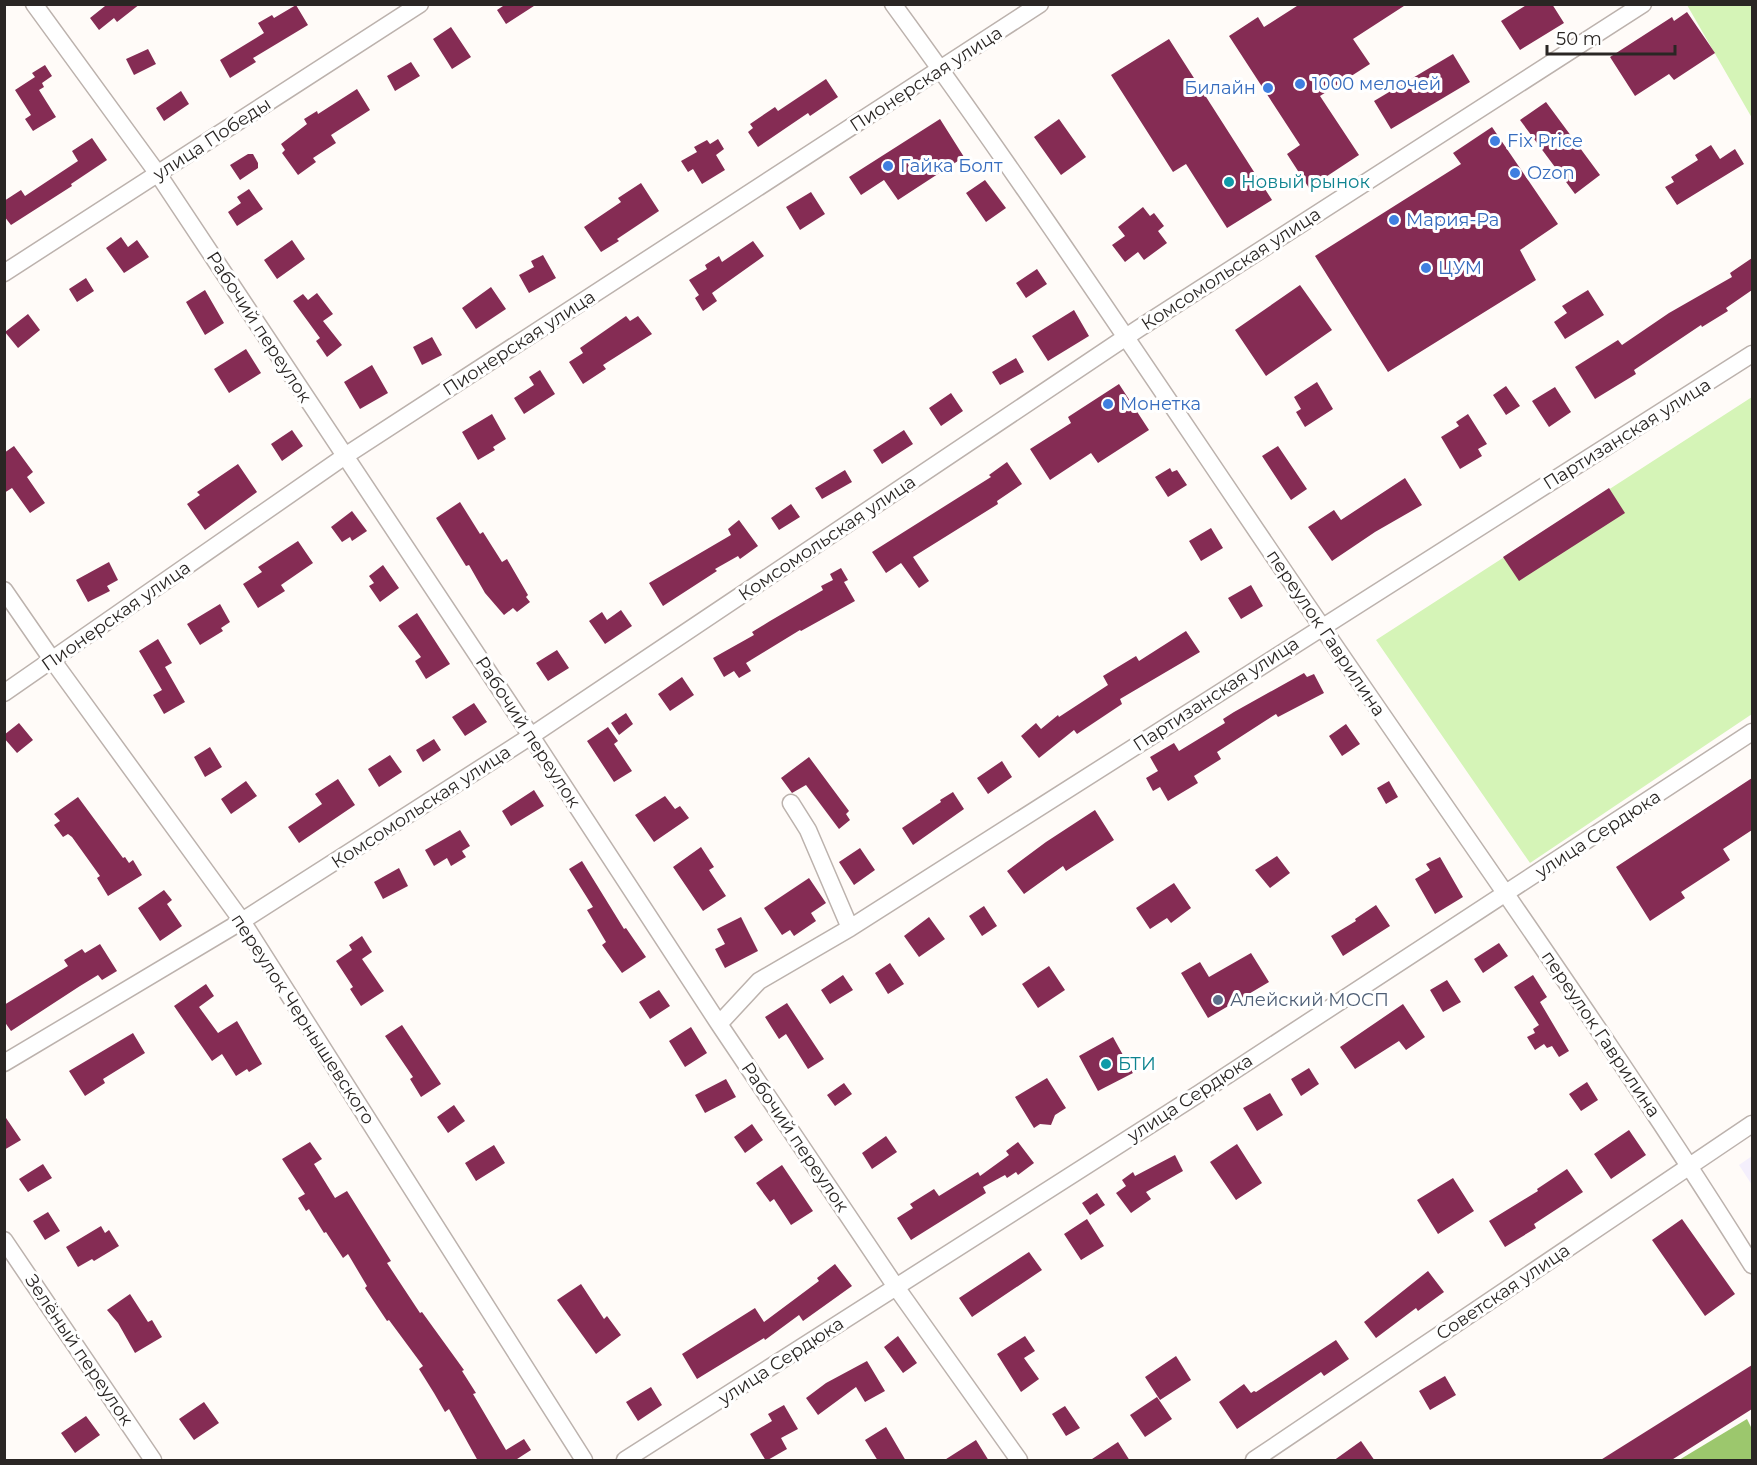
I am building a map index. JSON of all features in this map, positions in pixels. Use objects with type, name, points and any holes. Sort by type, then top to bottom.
[{"type":"street","name":"Рабочий переулок","points":[[34,4],[158,174],[719,1024],[896,1287],[1019,1461]]},
{"type":"street","name":"улица Победы","points":[[4,273],[420,4]]},
{"type":"street","name":"переулок Гаврилина","points":[[893,4],[1037,205],[1690,1166],[1752,1265]]},
{"type":"street","name":"Пионерская улица","points":[[4,693],[345,456],[1040,4]]},
{"type":"street","name":"Комсомольская улица","points":[[4,1063],[242,921],[531,736],[1126,338],[1643,4]]},
{"type":"street","name":"Партизанская улица","points":[[719,1024],[759,981],[850,928],[1752,354]]},
{"type":"street","name":"переулок Чернышевского","points":[[4,590],[242,921],[584,1461]]},
{"type":"street","name":"улица Сердюка","points":[[625,1461],[1505,895],[1752,732]]},
{"type":"street","points":[[791,803],[808,830],[850,928]]},
{"type":"street","name":"Советская улица","points":[[1254,1461],[1752,1124]]},
{"type":"street","name":"Зелёный переулок","points":[[4,1240],[153,1461]]},
{"type":"shaded area","points":[[1752,1156],[1752,1185],[1739,1165]]},
{"type":"green space","points":[[1687,5],[1752,5],[1752,118]]},
{"type":"green space","points":[[1752,397],[1752,714],[1530,863],[1376,640]]},
{"type":"green space","points":[[1747,1419],[1752,1429],[1752,1460],[1679,1460]]},
{"type":"building","points":[[104,4],[140,4],[117,22],[114,18],[99,30],[90,18],[105,6]]},
{"type":"building","points":[[506,4],[537,4],[506,24],[497,10]]},
{"type":"building","name":"1000 мелочей","points":[[1300,4],[1407,4],[1353,39],[1370,64],[1320,96],[1359,155],[1309,188],[1287,154],[1300,145],[1229,36],[1258,17],[1264,27]]},
{"type":"building","points":[[1528,4],[1552,4],[1564,23],[1520,50],[1501,21]]},
{"type":"building","points":[[296,5],[308,25],[253,58],[256,62],[230,78],[220,60],[264,33],[258,23],[272,15],[274,18]]},
{"type":"building","points":[[1687,12],[1715,53],[1674,80],[1669,74],[1635,96],[1610,57],[1672,17],[1674,21]]},
{"type":"building","points":[[451,27],[471,57],[452,69],[433,39]]},
{"type":"building","points":[[1169,39],[1272,200],[1227,228],[1186,164],[1173,172],[1111,75]]},
{"type":"building","points":[[148,49],[156,64],[134,75],[126,59]]},
{"type":"building","points":[[1453,54],[1470,82],[1391,129],[1374,101]]},
{"type":"building","points":[[411,62],[420,76],[395,91],[387,76]]},
{"type":"building","points":[[45,65],[52,76],[42,83],[44,87],[39,90],[56,117],[33,131],[25,119],[31,115],[15,90],[35,77],[32,73]]},
{"type":"building","points":[[826,79],[838,97],[810,116],[808,113],[758,147],[748,132],[753,128],[750,124],[775,107],[778,111]]},
{"type":"building","points":[[357,89],[370,110],[331,135],[336,143],[313,158],[316,162],[298,175],[282,153],[285,150],[281,144],[307,124],[304,119],[317,111],[318,114]]},
{"type":"building","points":[[181,91],[189,104],[164,121],[156,108]]},
{"type":"building","points":[[1546,102],[1600,175],[1575,194],[1520,120]]},
{"type":"building","points":[[940,119],[964,157],[898,200],[884,180],[861,195],[849,177]]},
{"type":"building","points":[[1059,119],[1086,157],[1061,175],[1034,137]]},
{"type":"building","name":"ЦУМ","points":[[1492,127],[1558,224],[1520,250],[1536,280],[1388,372],[1315,256],[1461,164],[1453,153]]},
{"type":"building","points":[[92,138],[107,160],[71,184],[72,186],[11,225],[4,216],[4,201],[21,190],[25,196],[78,161],[72,151]]},
{"type":"building","points":[[718,139],[724,149],[716,155],[725,170],[702,184],[693,169],[688,172],[681,161],[697,152],[694,147],[707,140],[710,144]]},
{"type":"building","points":[[1711,145],[1720,159],[1735,149],[1744,164],[1677,205],[1665,187],[1674,182],[1671,177],[1698,160],[1695,155]]},
{"type":"building","points":[[248,154],[253,154],[258,168],[240,180],[230,165]]},
{"type":"building","points":[[985,180],[1006,208],[986,222],[966,193]]},
{"type":"building","points":[[641,183],[659,211],[601,252],[584,227],[621,202],[618,198]]},
{"type":"building","points":[[249,189],[263,209],[237,226],[228,212],[241,203],[237,197]]},
{"type":"building","points":[[811,192],[825,214],[800,230],[786,207]]},
{"type":"building","points":[[1143,207],[1150,216],[1154,213],[1164,226],[1158,231],[1167,243],[1144,260],[1138,252],[1125,262],[1112,245],[1125,236],[1118,227]]},
{"type":"building","points":[[121,237],[128,247],[137,240],[149,257],[124,273],[106,248]]},
{"type":"building","points":[[292,240],[305,259],[277,279],[264,260]]},
{"type":"building","points":[[753,241],[764,256],[712,293],[717,301],[703,311],[695,298],[699,295],[689,280],[707,269],[705,265],[719,256],[722,262]]},
{"type":"building","points":[[543,255],[556,278],[529,293],[519,275],[534,267],[531,261]]},
{"type":"building","points":[[1752,258],[1752,290],[1726,308],[1728,311],[1702,327],[1701,325],[1634,370],[1636,374],[1595,399],[1575,367],[1618,340],[1622,345],[1669,313],[1732,277],[1730,273]]},
{"type":"building","points":[[1037,269],[1047,284],[1026,298],[1016,283]]},
{"type":"building","points":[[86,278],[94,291],[77,302],[69,289]]},
{"type":"building","points":[[1300,285],[1332,330],[1266,376],[1235,330]]},
{"type":"building","points":[[491,287],[506,309],[476,329],[462,308]]},
{"type":"building","points":[[205,290],[224,323],[205,335],[186,302]]},
{"type":"building","points":[[1588,290],[1604,315],[1565,339],[1554,322],[1567,313],[1562,306]]},
{"type":"building","points":[[317,293],[333,314],[323,321],[342,345],[327,357],[316,341],[320,338],[293,301],[303,294],[308,300]]},
{"type":"building","points":[[1074,310],[1089,336],[1048,361],[1032,336]]},
{"type":"building","points":[[28,314],[40,330],[18,348],[5,332]]},
{"type":"building","points":[[626,316],[630,321],[638,316],[652,334],[603,365],[606,369],[583,384],[569,362],[583,353],[580,348]]},
{"type":"building","points":[[432,337],[442,355],[422,365],[413,347]]},
{"type":"building","points":[[246,349],[261,373],[229,393],[214,369]]},
{"type":"building","points":[[1016,358],[1024,372],[1000,385],[992,372]]},
{"type":"building","points":[[372,365],[388,393],[360,409],[344,382]]},
{"type":"building","points":[[540,370],[555,394],[524,414],[514,398],[534,385],[529,377]]},
{"type":"building","points":[[1317,382],[1333,409],[1305,427],[1296,412],[1301,409],[1294,397]]},
{"type":"building","points":[[1119,384],[1149,430],[1098,463],[1091,453],[1050,480],[1030,449],[1071,423],[1068,417]]},
{"type":"building","points":[[1506,386],[1520,406],[1506,415],[1493,395]]},
{"type":"building","points":[[1555,387],[1571,412],[1549,427],[1532,401]]},
{"type":"building","points":[[951,393],[963,411],[941,426],[929,408]]},
{"type":"building","points":[[492,414],[506,439],[493,447],[495,450],[478,460],[462,432]]},
{"type":"building","points":[[1468,414],[1487,444],[1478,449],[1482,456],[1460,469],[1441,437],[1459,426],[1456,422]]},
{"type":"building","points":[[292,430],[303,446],[282,461],[271,444]]},
{"type":"building","points":[[904,430],[913,444],[882,464],[873,450]]},
{"type":"building","points":[[14,446],[33,472],[27,477],[45,503],[30,513],[12,488],[4,493],[4,453]]},
{"type":"building","points":[[1278,446],[1307,489],[1291,500],[1262,456]]},
{"type":"building","points":[[1007,462],[1022,484],[997,501],[998,504],[913,557],[929,581],[919,588],[901,563],[886,573],[872,552],[991,477],[989,475]]},
{"type":"building","points":[[238,464],[257,492],[205,530],[187,504],[200,495],[197,492]]},
{"type":"building","points":[[1170,468],[1172,472],[1177,470],[1187,485],[1168,497],[1155,477]]},
{"type":"building","points":[[845,470],[852,482],[822,499],[815,488]]},
{"type":"building","points":[[1405,478],[1422,505],[1375,532],[1332,561],[1308,527],[1334,510],[1341,520]]},
{"type":"building","points":[[1609,488],[1625,513],[1519,581],[1503,557]]},
{"type":"building","points":[[460,502],[480,534],[483,532],[502,562],[507,559],[528,595],[526,597],[530,602],[517,612],[513,608],[504,615],[485,593],[469,565],[466,566],[436,518]]},
{"type":"building","points":[[791,504],[800,517],[779,530],[771,518]]},
{"type":"building","points":[[352,511],[367,531],[352,541],[350,537],[342,542],[331,527]]},
{"type":"building","points":[[739,520],[758,546],[740,559],[738,556],[715,569],[717,571],[663,606],[649,583],[731,535],[728,529]]},
{"type":"building","points":[[1211,528],[1223,548],[1201,561],[1189,541]]},
{"type":"building","points":[[298,541],[313,563],[281,585],[285,591],[258,608],[243,584],[262,572],[258,567]]},
{"type":"building","points":[[109,562],[118,580],[107,586],[110,591],[88,602],[76,580]]},
{"type":"building","points":[[383,565],[399,588],[380,602],[369,586],[374,583],[369,576]]},
{"type":"building","points":[[841,568],[848,580],[844,582],[855,601],[800,630],[746,663],[751,671],[739,678],[734,671],[724,677],[713,658],[754,635],[752,632],[823,590],[821,586],[833,580],[830,574]]},
{"type":"building","points":[[1251,585],[1263,606],[1241,619],[1228,598]]},
{"type":"building","points":[[220,604],[230,622],[221,628],[223,631],[200,645],[187,624]]},
{"type":"building","points":[[621,610],[632,626],[605,644],[589,621],[602,612],[607,620]]},
{"type":"building","points":[[417,613],[450,664],[426,679],[415,661],[421,657],[398,626]]},
{"type":"building","points":[[1186,631],[1200,652],[1120,699],[1122,704],[1077,734],[1074,730],[1039,758],[1021,736],[1036,723],[1041,729],[1058,715],[1059,717],[1108,685],[1103,676],[1136,656],[1139,661]]},
{"type":"building","points":[[158,639],[172,663],[165,667],[185,702],[164,714],[153,695],[162,690],[139,651]]},
{"type":"building","points":[[557,650],[569,668],[548,681],[536,663]]},
{"type":"building","points":[[1304,673],[1307,677],[1314,674],[1324,693],[1278,717],[1276,714],[1217,752],[1221,759],[1194,776],[1198,783],[1168,801],[1160,787],[1153,791],[1146,778],[1158,771],[1150,757],[1174,743],[1179,751],[1225,723],[1223,719],[1234,712]]},
{"type":"building","points":[[682,677],[694,695],[670,711],[658,694]]},
{"type":"building","points":[[474,703],[487,722],[465,736],[452,717]]},
{"type":"building","points":[[626,713],[633,724],[619,735],[611,723]]},
{"type":"building","points":[[19,723],[33,740],[17,753],[4,735]]},
{"type":"building","points":[[1346,724],[1360,744],[1342,756],[1329,736]]},
{"type":"building","points":[[608,727],[618,741],[614,744],[632,771],[614,782],[587,741]]},
{"type":"building","points":[[434,739],[441,750],[423,762],[416,750]]},
{"type":"building","points":[[210,747],[222,767],[205,777],[194,757]]},
{"type":"building","points":[[390,755],[402,772],[379,787],[368,769]]},
{"type":"building","points":[[809,757],[849,811],[846,814],[850,820],[839,829],[806,785],[792,793],[781,778]]},
{"type":"building","points":[[1002,761],[1012,777],[988,794],[977,778]]},
{"type":"building","points":[[1752,778],[1752,830],[1723,849],[1730,860],[1681,892],[1685,898],[1650,921],[1616,867]]},
{"type":"building","points":[[338,779],[355,805],[299,843],[288,827],[322,804],[315,794]]},
{"type":"building","points":[[246,781],[257,796],[231,814],[221,799]]},
{"type":"building","points":[[1389,781],[1398,797],[1386,804],[1377,788]]},
{"type":"building","points":[[534,790],[544,806],[511,826],[502,811]]},
{"type":"building","points":[[953,792],[964,809],[913,845],[902,828]]},
{"type":"building","points":[[665,796],[675,809],[680,806],[689,818],[654,842],[635,815]]},
{"type":"building","points":[[78,797],[123,858],[125,857],[129,863],[133,860],[142,875],[108,896],[97,878],[100,876],[72,837],[68,834],[63,837],[54,825],[60,821],[54,814]]},
{"type":"building","points":[[1095,810],[1114,840],[1066,871],[1063,866],[1024,894],[1007,871]]},
{"type":"building","points":[[460,830],[470,846],[462,851],[466,857],[451,866],[447,858],[434,866],[425,850]]},
{"type":"building","points":[[701,847],[714,867],[709,870],[726,896],[703,911],[673,867]]},
{"type":"building","points":[[860,848],[875,870],[854,885],[839,862]]},
{"type":"building","points":[[1277,856],[1290,873],[1270,888],[1255,870]]},
{"type":"building","points":[[1440,857],[1463,897],[1435,914],[1415,879],[1430,870],[1426,864]]},
{"type":"building","points":[[582,861],[624,929],[626,928],[646,957],[622,973],[602,945],[606,942],[587,910],[593,907],[569,869]]},
{"type":"building","points":[[399,868],[408,886],[383,899],[374,882]]},
{"type":"building","points":[[809,878],[826,903],[811,913],[816,921],[794,936],[790,930],[782,935],[764,908]]},
{"type":"building","points":[[1174,883],[1191,908],[1171,923],[1167,918],[1150,929],[1136,908]]},
{"type":"building","points":[[164,890],[172,900],[167,904],[182,926],[160,941],[138,908]]},
{"type":"building","points":[[1376,905],[1390,926],[1343,956],[1331,936],[1356,921],[1355,919]]},
{"type":"building","points":[[984,906],[997,926],[982,936],[969,916]]},
{"type":"building","points":[[741,917],[758,951],[725,968],[715,949],[725,944],[717,929]]},
{"type":"building","points":[[929,917],[945,939],[919,957],[904,936]]},
{"type":"building","points":[[362,936],[372,952],[362,959],[384,991],[361,1006],[350,989],[353,987],[336,961],[352,950],[349,945]]},
{"type":"building","points":[[1499,943],[1508,956],[1483,973],[1474,959]]},
{"type":"building","points":[[100,944],[117,971],[102,980],[98,975],[11,1031],[4,1021],[4,1005],[68,966],[64,960],[82,949],[85,953]]},
{"type":"building","name":"Алейский МОСП","points":[[1251,953],[1269,982],[1208,1018],[1181,973],[1200,962],[1209,977]]},
{"type":"building","points":[[890,963],[904,984],[888,994],[875,973]]},
{"type":"building","points":[[1049,966],[1065,990],[1038,1008],[1022,984]]},
{"type":"building","points":[[843,975],[853,990],[830,1004],[821,990]]},
{"type":"building","points":[[1533,975],[1547,997],[1540,1002],[1569,1051],[1559,1057],[1552,1046],[1547,1048],[1544,1044],[1535,1050],[1527,1037],[1535,1033],[1533,1029],[1539,1025],[1514,987]]},
{"type":"building","points":[[1447,980],[1461,1002],[1443,1012],[1430,990]]},
{"type":"building","points":[[206,984],[214,996],[199,1007],[218,1033],[237,1021],[262,1064],[249,1072],[247,1069],[236,1076],[222,1054],[212,1061],[174,1006]]},
{"type":"building","points":[[659,990],[670,1006],[650,1019],[639,1002]]},
{"type":"building","points":[[787,1003],[824,1059],[808,1069],[786,1034],[779,1039],[765,1017]]},
{"type":"building","points":[[1403,1004],[1425,1037],[1406,1050],[1399,1041],[1355,1069],[1340,1047]]},
{"type":"building","points":[[402,1025],[441,1084],[421,1097],[410,1079],[413,1077],[385,1036]]},
{"type":"building","points":[[691,1027],[707,1053],[685,1067],[669,1041]]},
{"type":"building","points":[[133,1033],[145,1053],[103,1079],[105,1083],[85,1096],[69,1071]]},
{"type":"building","name":"БТИ","points":[[1113,1037],[1133,1073],[1098,1091],[1079,1056]]},
{"type":"building","points":[[1309,1068],[1319,1084],[1301,1096],[1291,1079]]},
{"type":"building","points":[[1047,1078],[1066,1108],[1055,1115],[1051,1125],[1040,1124],[1034,1128],[1015,1097]]},
{"type":"building","points":[[726,1079],[736,1097],[705,1113],[695,1095]]},
{"type":"building","points":[[1587,1082],[1598,1100],[1581,1111],[1569,1094]]},
{"type":"building","points":[[844,1083],[852,1094],[835,1106],[827,1095]]},
{"type":"building","points":[[1270,1093],[1283,1115],[1257,1131],[1243,1108]]},
{"type":"building","points":[[454,1105],[465,1121],[448,1133],[437,1117]]},
{"type":"building","points":[[4,1115],[21,1140],[4,1150]]},
{"type":"building","points":[[752,1124],[763,1140],[745,1153],[734,1137]]},
{"type":"building","points":[[1629,1130],[1646,1155],[1611,1179],[1594,1154]]},
{"type":"building","points":[[886,1136],[897,1152],[872,1169],[862,1153]]},
{"type":"building","points":[[310,1142],[322,1159],[314,1164],[335,1198],[347,1191],[391,1261],[387,1263],[420,1313],[422,1312],[464,1370],[462,1371],[476,1393],[473,1394],[506,1450],[524,1439],[531,1450],[514,1461],[478,1461],[449,1409],[445,1412],[419,1369],[423,1366],[389,1320],[387,1321],[365,1288],[367,1286],[348,1254],[343,1258],[309,1209],[306,1211],[298,1198],[305,1194],[282,1159]]},
{"type":"building","points":[[1018,1142],[1034,1163],[1018,1175],[1016,1172],[1007,1178],[1005,1175],[983,1187],[986,1193],[911,1240],[897,1218],[913,1208],[910,1204],[934,1189],[939,1196],[978,1172],[980,1176],[1009,1155],[1006,1151]]},
{"type":"building","points":[[1237,1144],[1262,1183],[1236,1200],[1210,1162]]},
{"type":"building","points":[[494,1145],[505,1163],[476,1181],[465,1163]]},
{"type":"building","points":[[1175,1155],[1183,1171],[1146,1192],[1151,1199],[1131,1213],[1116,1193],[1126,1186],[1122,1180],[1133,1172],[1135,1176]]},
{"type":"building","points":[[43,1164],[52,1178],[28,1192],[19,1179]]},
{"type":"building","points":[[782,1165],[813,1211],[791,1225],[774,1199],[770,1202],[756,1183]]},
{"type":"building","points":[[1567,1169],[1583,1192],[1534,1224],[1536,1228],[1505,1247],[1489,1221],[1538,1191],[1537,1189]]},
{"type":"building","points":[[1453,1178],[1474,1211],[1438,1234],[1417,1200]]},
{"type":"building","points":[[1097,1193],[1105,1205],[1090,1215],[1082,1203]]},
{"type":"building","points":[[48,1212],[60,1231],[45,1240],[33,1221]]},
{"type":"building","points":[[1087,1219],[1104,1246],[1081,1260],[1064,1234]]},
{"type":"building","points":[[1682,1219],[1735,1294],[1705,1316],[1652,1240]]},
{"type":"building","points":[[101,1226],[105,1233],[109,1230],[119,1246],[94,1261],[92,1259],[78,1267],[66,1247]]},
{"type":"building","points":[[1029,1252],[1042,1270],[972,1317],[959,1298]]},
{"type":"building","points":[[835,1264],[852,1286],[803,1321],[799,1315],[765,1340],[764,1338],[697,1379],[682,1354],[755,1308],[764,1322],[819,1281],[817,1278]]},
{"type":"building","points":[[1428,1271],[1444,1292],[1418,1311],[1416,1308],[1376,1338],[1364,1322]]},
{"type":"building","points":[[581,1284],[604,1319],[607,1316],[621,1335],[596,1354],[557,1300]]},
{"type":"building","points":[[130,1294],[148,1322],[152,1320],[162,1337],[135,1353],[118,1323],[107,1310]]},
{"type":"building","points":[[898,1336],[917,1363],[903,1373],[884,1347]]},
{"type":"building","points":[[1025,1336],[1035,1351],[1024,1358],[1039,1379],[1021,1392],[997,1354]]},
{"type":"building","points":[[1336,1340],[1349,1359],[1324,1376],[1321,1372],[1237,1429],[1219,1402],[1244,1384],[1251,1393],[1256,1392]]},
{"type":"building","points":[[1176,1356],[1191,1380],[1160,1400],[1145,1377]]},
{"type":"building","points":[[867,1361],[885,1391],[865,1402],[856,1387],[818,1415],[806,1398],[826,1383]]},
{"type":"building","points":[[1752,1365],[1752,1409],[1670,1461],[1599,1461]]},
{"type":"building","points":[[1445,1376],[1456,1395],[1430,1410],[1419,1391]]},
{"type":"building","points":[[651,1387],[662,1405],[638,1421],[626,1402]]},
{"type":"building","points":[[1157,1397],[1172,1419],[1145,1437],[1130,1415]]},
{"type":"building","points":[[204,1402],[219,1423],[194,1440],[179,1419]]},
{"type":"building","points":[[784,1405],[798,1429],[781,1438],[787,1449],[766,1461],[750,1434],[772,1421],[768,1414]]},
{"type":"building","points":[[1065,1406],[1080,1428],[1066,1436],[1052,1414]]},
{"type":"building","points":[[86,1416],[100,1435],[75,1453],[61,1433]]},
{"type":"building","points":[[886,1427],[906,1461],[878,1461],[865,1440]]},
{"type":"building","points":[[976,1440],[989,1461],[943,1461]]},
{"type":"building","points":[[1361,1441],[1375,1461],[1333,1461]]},
{"type":"building","points":[[1118,1442],[1130,1461],[1089,1461]]},
{"type":"place","name":"1000 мелочей","points":[[1300,84]]},
{"type":"place","name":"Билайн","points":[[1268,88]]},
{"type":"place","name":"Fix Price","points":[[1495,141]]},
{"type":"place","name":"Гайка Болт","points":[[888,166]]},
{"type":"place","name":"Ozon","points":[[1515,173]]},
{"type":"place","name":"Новый рынок","points":[[1229,182]]},
{"type":"place","name":"Мария-Ра","points":[[1394,220]]},
{"type":"place","name":"ЦУМ","points":[[1426,268]]},
{"type":"place","name":"Монетка","points":[[1108,404]]},
{"type":"place","name":"Алейский МОСП","points":[[1218,1000]]},
{"type":"place","name":"БТИ","points":[[1106,1064]]}]
